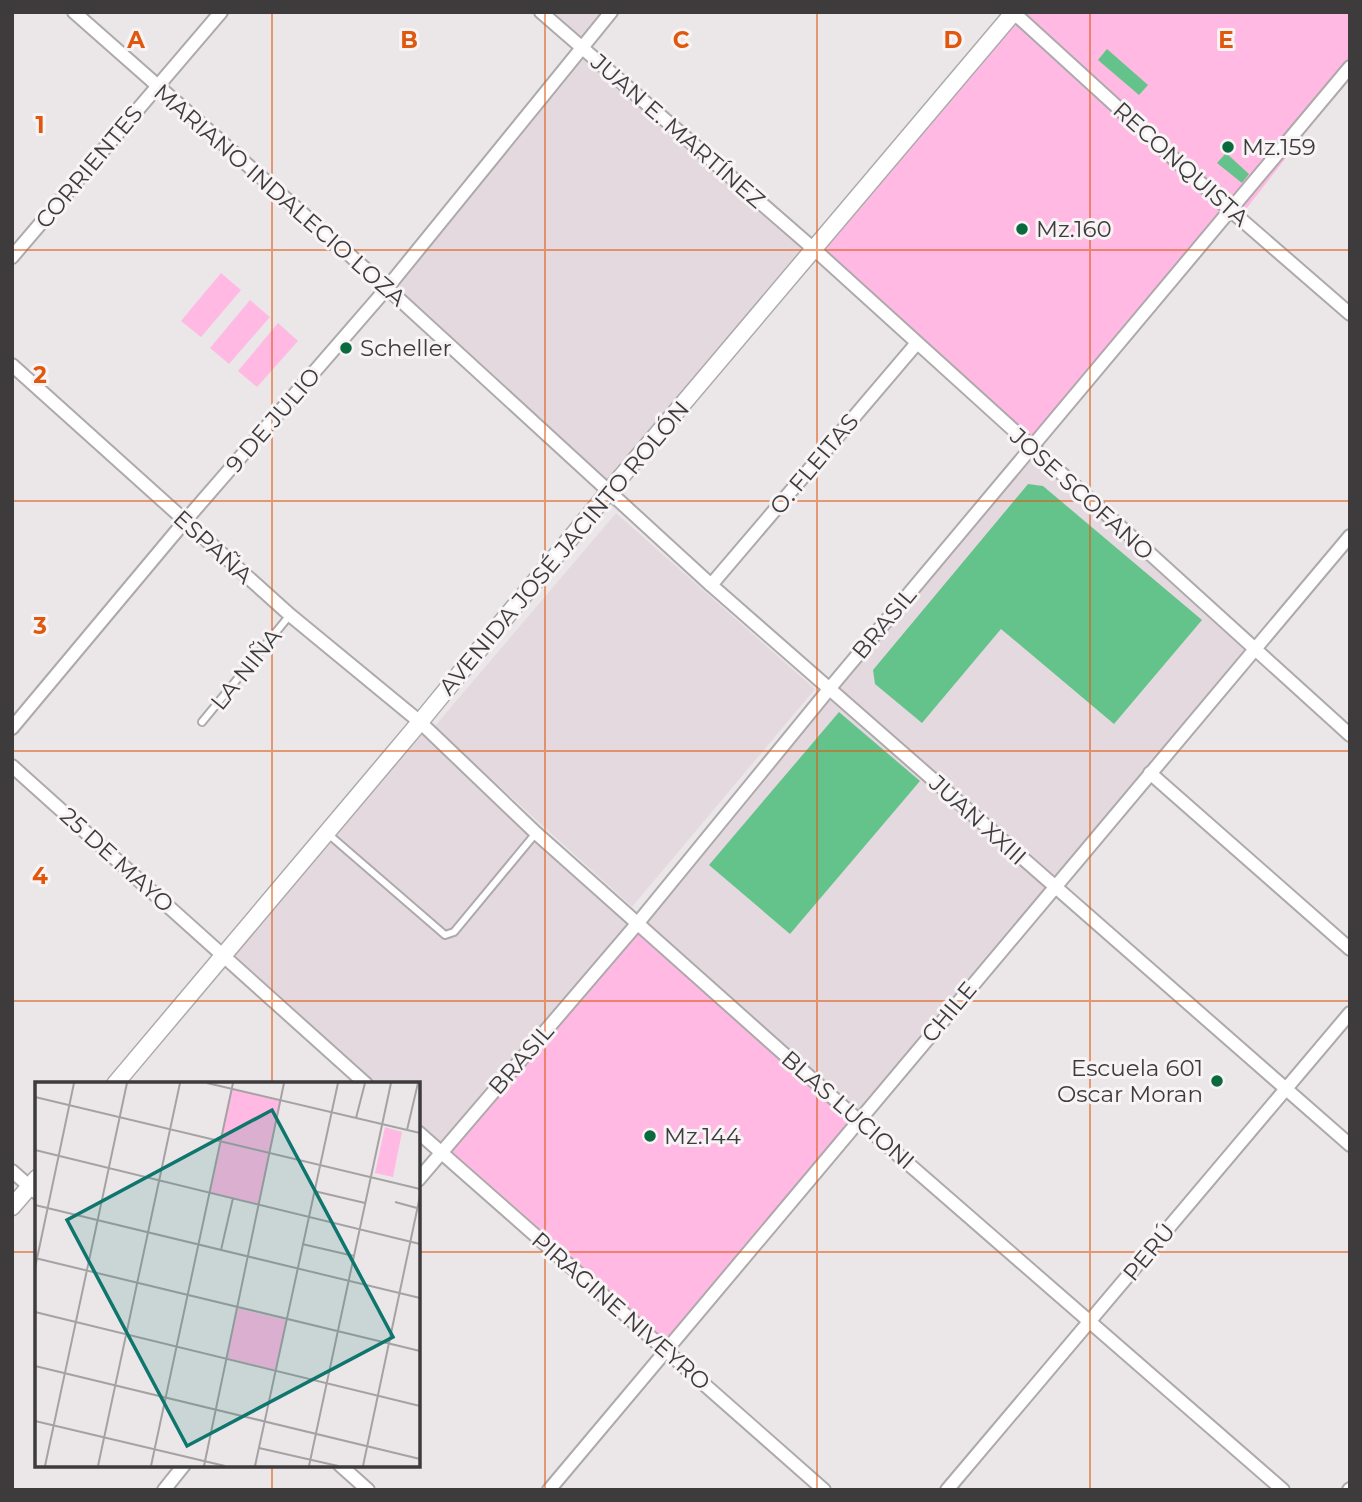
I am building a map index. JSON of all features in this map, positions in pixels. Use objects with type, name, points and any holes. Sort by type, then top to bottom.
[{"type":"street","name":"MARIANO INDALECIO LOZA","points":[[74,12],[157,88],[387,288],[610,490]]},
{"type":"street","name":"CORRIENTES","points":[[12,257],[221,12]]},
{"type":"street","name":"JUAN E. MARTÍNEZ","points":[[541,12],[815,250]]},
{"type":"street","name":"9 DE JULIO","points":[[12,728],[185,521],[387,288],[611,12]]},
{"type":"street","name":"RECONQUISTA","points":[[1014,12],[1229,209],[1350,314]]},
{"type":"street","name":"AVENIDA JOSÉ JACINTO ROLÓN","points":[[117,1082],[610,490],[1014,12]]},
{"type":"street","name":"BRASIL","points":[[420,1178],[638,924],[830,688],[1229,209],[1350,68]]},
{"type":"street","name":"JOSE SCOFANO","points":[[815,250],[1030,448],[1350,735]]},
{"type":"street","name":"O. FLEITAS","points":[[711,585],[917,344]]},
{"type":"street","name":"ESPAÑA","points":[[12,365],[290,615],[419,722]]},
{"type":"street","name":"JUAN XXIII","points":[[610,490],[711,585],[1350,1145]]},
{"type":"street","name":"CHILE","points":[[549,1490],[1350,536]]},
{"type":"street","name":"BLAS LUCIONI","points":[[419,722],[536,834],[1283,1490]]},
{"type":"street","name":"25 DE MAYO","points":[[12,766],[223,953]]},
{"type":"street","points":[[1150,773],[1350,949]]},
{"type":"street","points":[[223,953],[364,1082]]},
{"type":"street","name":"PERÚ","points":[[947,1490],[1350,1013]]},
{"type":"street","name":"PIRAGINE NIVEYRO","points":[[420,1134],[824,1490]]},
{"type":"street","points":[[12,1171],[34,1186],[12,1207]]},
{"type":"street","points":[[164,1490],[182,1467]]},
{"type":"street","points":[[342,1467],[368,1490]]},
{"type":"lane","name":"LA NIÑA","points":[[202,722],[290,615]]},
{"type":"lane","points":[[326,832],[445,935],[454,932],[536,834]]},
{"type":"shaded area","points":[[541,12],[611,12],[581,47],[815,250],[610,490],[387,288],[580,48]]},
{"type":"shaded area","name":"Mz.160","points":[[1014,12],[1350,12],[1350,76],[1239,218],[1230,209],[1030,448],[815,250]]},
{"type":"shaded area","points":[[221,273],[241,290],[201,337],[181,321]]},
{"type":"shaded area","points":[[250,300],[270,317],[229,364],[210,348]]},
{"type":"shaded area","points":[[278,323],[298,341],[257,387],[238,371]]},
{"type":"shaded area","points":[[1030,448],[1254,649],[858,1120],[441,1152],[420,1134],[420,1082],[364,1082],[223,953],[420,722],[637,923],[830,688],[836,692]]},
{"type":"shaded area","points":[[616,513],[815,689],[632,907],[434,727]]},
{"type":"shaded area","name":"Mz.144","points":[[637,924],[858,1120],[665,1350],[441,1152]]},
{"type":"building","points":[[1107,49],[1148,85],[1139,95],[1098,60]]},
{"type":"building","points":[[1226,153],[1249,174],[1242,183],[1217,163]]},
{"type":"building","points":[[1028,484],[1043,486],[1202,620],[1114,724],[1001,629],[922,723],[875,684],[873,670]]},
{"type":"building","points":[[839,712],[920,781],[790,934],[709,865]]},
{"type":"place","name":"Mz.159","points":[[1228,147]]},
{"type":"place","name":"Mz.160","points":[[1022,229]]},
{"type":"place","name":"Scheller","points":[[346,348]]},
{"type":"place","name":"Escuela 601 Oscar Moran","points":[[1217,1081]]},
{"type":"place","name":"Mz.144","points":[[650,1136]]}]
